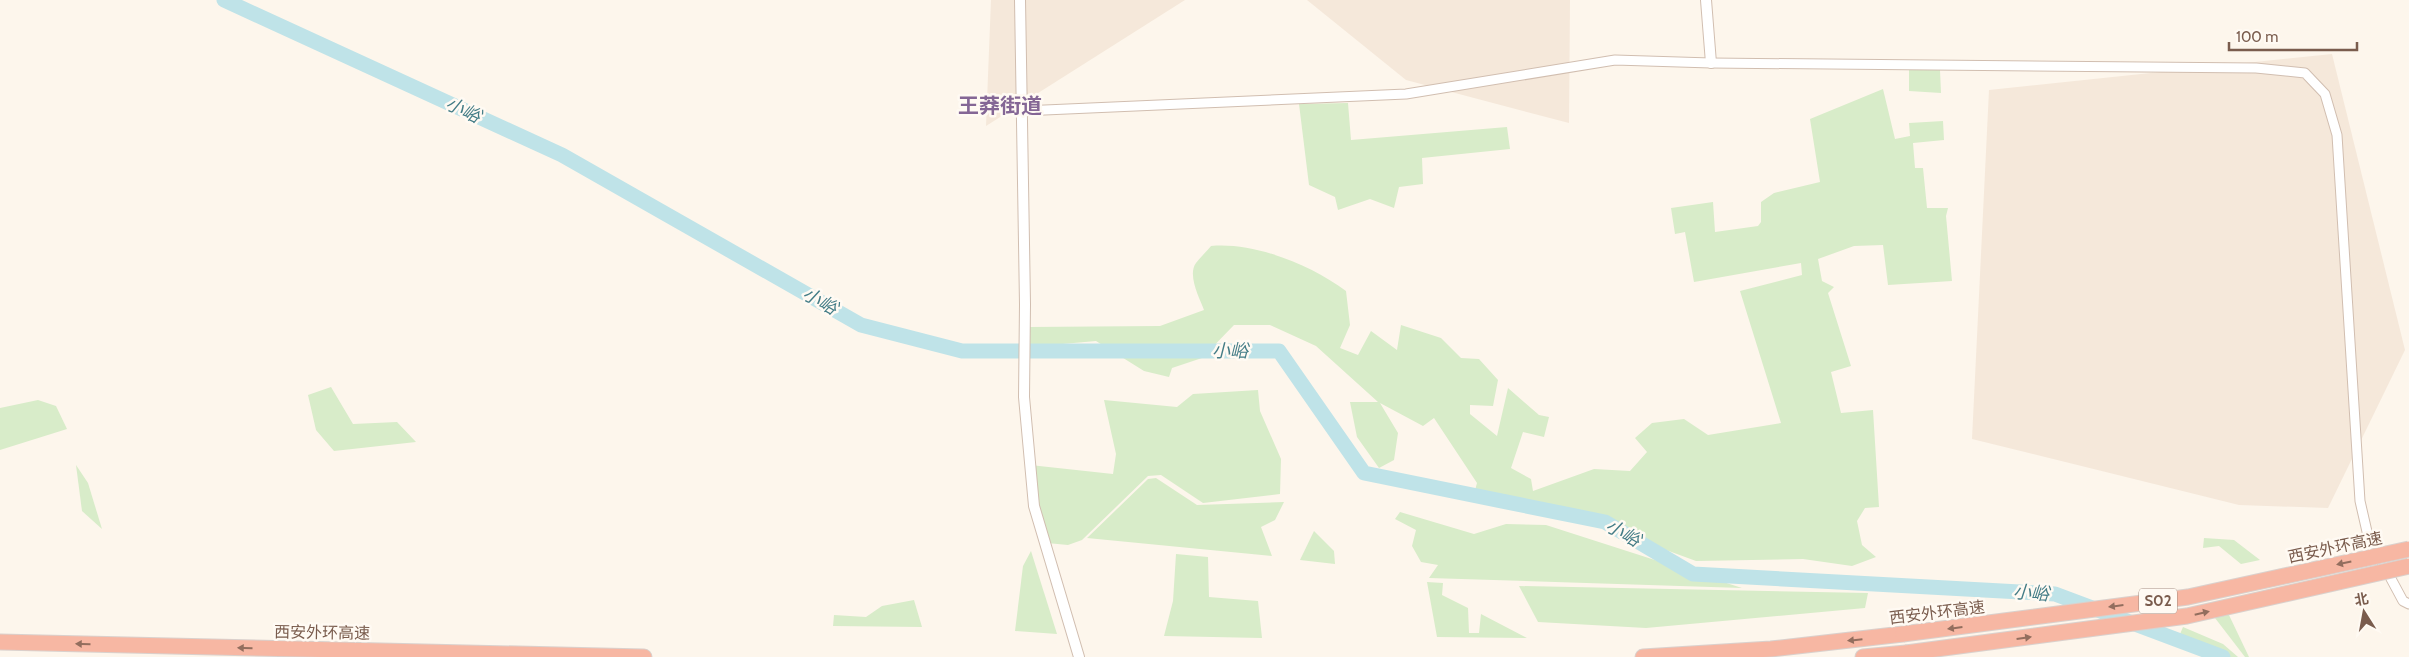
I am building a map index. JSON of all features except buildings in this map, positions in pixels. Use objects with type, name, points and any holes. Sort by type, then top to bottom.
[{"type":"highway","name":"西安外环高速","points":[[1643,657],[1771,648],[1903,634],[2188,597],[2409,549]]},
{"type":"highway","name":"S02","points":[[1863,657],[2187,616],[2409,566]]},
{"type":"highway","name":"西安外环高速","points":[[0,642],[644,657]]},
{"type":"street","points":[[1020,0],[1025,304],[1024,397],[1034,506],[1079,657]]},
{"type":"street","points":[[1706,0],[1711,63]]},
{"type":"street","points":[[1022,111],[1406,94],[1615,60],[1711,63],[2256,68],[2305,72],[2325,94],[2337,135],[2360,501],[2368,536],[2403,602],[2409,604]]},
{"type":"shaded area","points":[[991,0],[1185,0],[986,126]]},
{"type":"shaded area","points":[[1307,0],[1570,0],[1569,123],[1406,80]]},
{"type":"shaded area","points":[[2332,54],[2405,350],[2328,508],[2239,505],[1972,439],[1989,90]]},
{"type":"green space","points":[[1909,70],[1940,70],[1941,93],[1909,91]]},
{"type":"green space","points":[[1883,89],[1895,139],[1910,136],[1909,123],[1943,121],[1944,140],[1913,143],[1915,168],[1923,168],[1927,208],[1948,208],[1946,216],[1952,281],[1888,285],[1883,245],[1854,246],[1818,259],[1822,281],[1834,287],[1828,293],[1851,366],[1831,372],[1841,413],[1873,410],[1879,507],[1865,508],[1857,521],[1862,545],[1876,557],[1852,566],[1803,559],[1696,561],[1568,514],[1492,501],[1472,501],[1477,483],[1434,418],[1423,426],[1380,403],[1398,433],[1394,460],[1379,468],[1357,437],[1350,402],[1378,402],[1316,346],[1270,325],[1234,325],[1202,358],[1172,368],[1169,377],[1144,371],[1096,341],[1029,347],[1029,327],[1160,326],[1204,310],[1194,280],[1193,274],[1196,263],[1211,246],[1246,248],[1282,257],[1300,264],[1332,281],[1346,291],[1350,325],[1340,348],[1358,355],[1371,331],[1397,350],[1401,325],[1441,338],[1461,358],[1479,359],[1498,380],[1493,406],[1470,405],[1470,414],[1497,436],[1508,388],[1539,415],[1549,417],[1544,437],[1523,432],[1511,468],[1531,479],[1533,491],[1594,469],[1630,471],[1647,452],[1635,438],[1652,423],[1684,419],[1708,435],[1781,423],[1740,291],[1802,275],[1801,263],[1694,282],[1685,232],[1675,234],[1671,208],[1713,202],[1715,232],[1758,226],[1761,222],[1761,202],[1774,193],[1820,182],[1810,119]]},
{"type":"green space","points":[[1348,103],[1351,140],[1507,127],[1510,149],[1422,158],[1423,184],[1399,187],[1394,208],[1370,199],[1338,210],[1335,197],[1309,185],[1299,104]]},
{"type":"green space","points":[[331,387],[353,424],[397,422],[416,442],[334,451],[316,430],[308,395]]},
{"type":"green space","points":[[1258,390],[1260,411],[1281,459],[1280,494],[1203,503],[1161,475],[1148,476],[1082,540],[1068,545],[1047,543],[1030,465],[1113,474],[1116,454],[1104,400],[1177,407],[1193,394]]},
{"type":"green space","points":[[38,400],[56,406],[67,429],[0,450],[0,408]]},
{"type":"green space","points":[[76,465],[88,483],[102,529],[82,511]]},
{"type":"green space","points":[[1156,478],[1197,505],[1284,502],[1275,520],[1261,527],[1272,556],[1087,538],[1148,479]]},
{"type":"green space","points":[[1400,512],[1474,534],[1506,524],[1546,525],[1742,588],[1429,578],[1438,565],[1421,562],[1412,546],[1416,530],[1395,519]]},
{"type":"green space","points":[[1314,531],[1334,551],[1335,564],[1300,560]]},
{"type":"green space","points":[[2204,538],[2234,540],[2260,560],[2241,564],[2219,546],[2203,548]]},
{"type":"green space","points":[[1031,551],[1057,634],[1015,631],[1023,566]]},
{"type":"green space","points":[[1176,554],[1208,557],[1209,597],[1258,601],[1262,638],[1164,636],[1173,601]]},
{"type":"green space","points":[[1427,582],[1443,583],[1442,595],[1468,608],[1469,633],[1479,633],[1481,614],[1527,638],[1437,637]]},
{"type":"green space","points":[[1519,586],[1868,593],[1865,608],[1646,628],[1538,622]]},
{"type":"green space","points":[[914,600],[922,627],[833,626],[834,615],[866,617],[882,606]]},
{"type":"green space","points":[[2228,613],[2249,657],[2245,657],[2215,618]]},
{"type":"green space","points":[[2183,627],[2223,644],[2238,657],[2217,657],[2178,639]]},
{"type":"waterway","name":"小峪","points":[[224,0],[562,155],[861,325],[962,351],[1279,351],[1364,473],[1605,522],[1693,574],[2055,594],[2223,657]]},
{"type":"district","name":"王莽街道","points":[[1000,106]]}]
